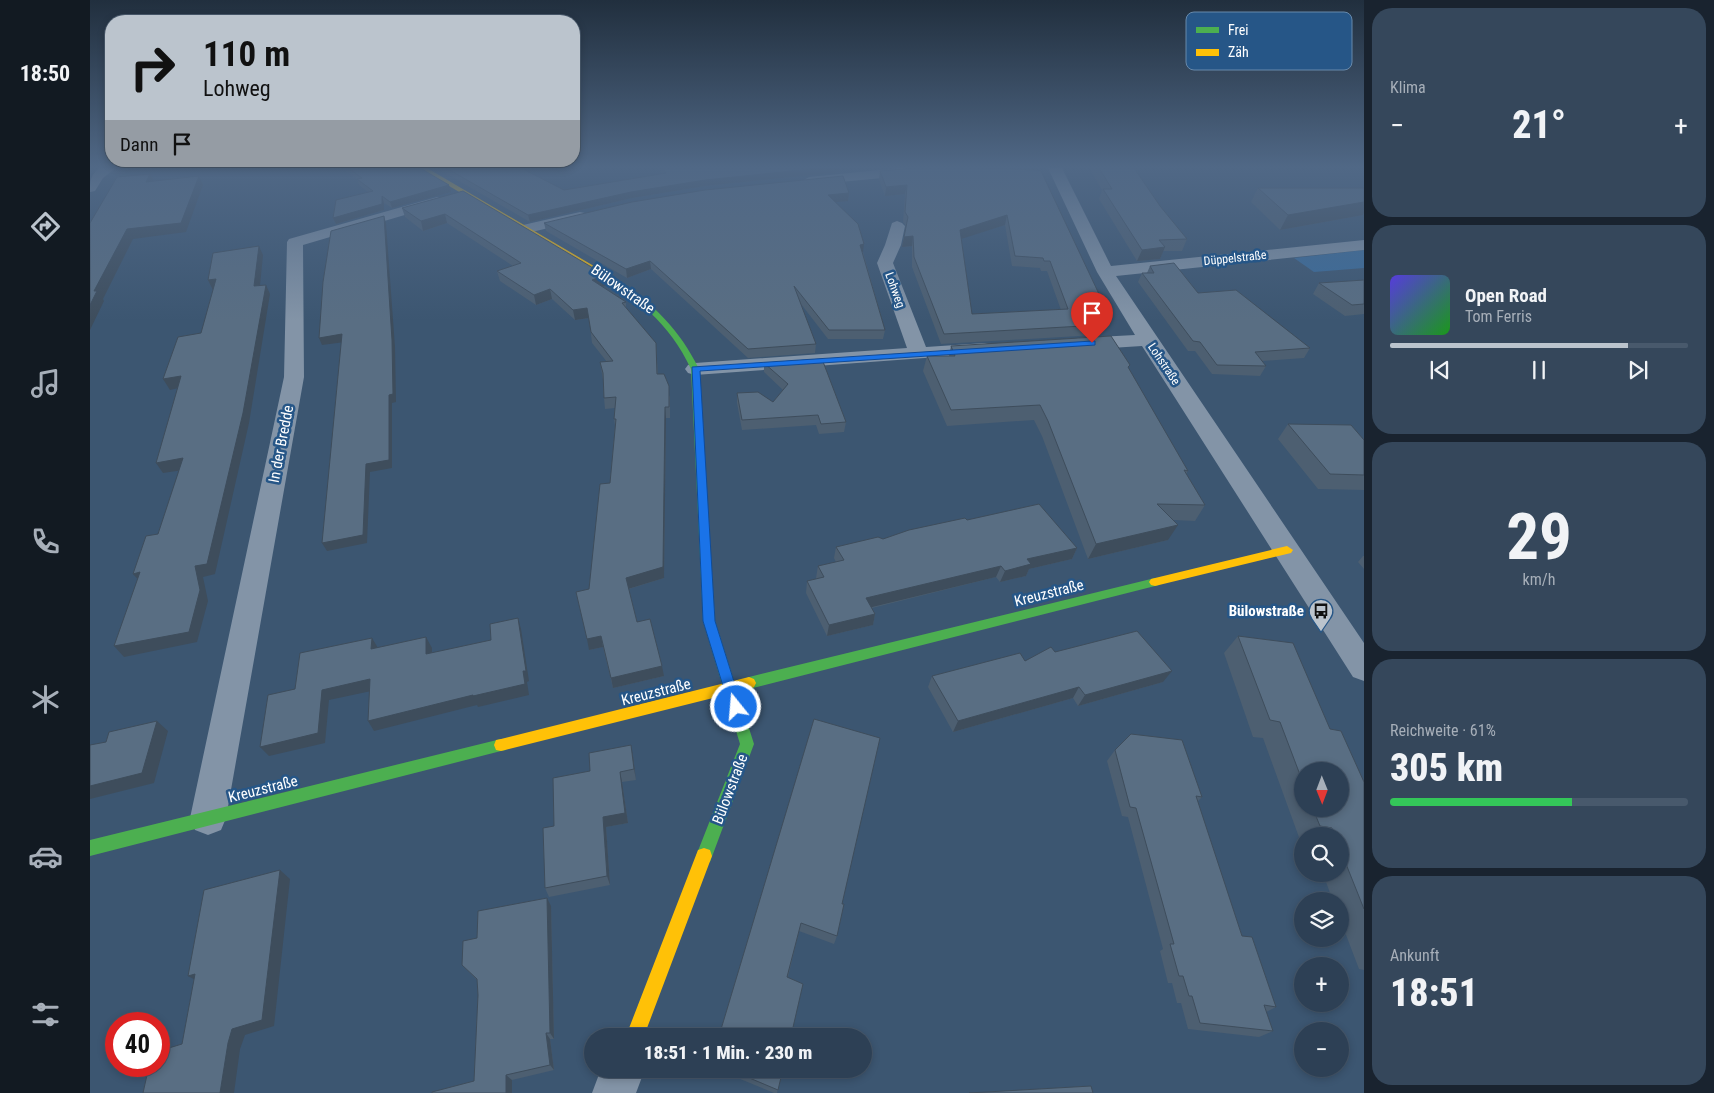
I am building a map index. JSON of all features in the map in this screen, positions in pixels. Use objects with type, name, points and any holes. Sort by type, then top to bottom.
[{"type":"street","name":"In der Bredde","points":[[208,818],[294,377],[295,242],[376,219]]},
{"type":"street","name":"Bülowstraße","points":[[512,219],[623,285],[659,314],[689,354],[695,369],[709,621],[747,744],[638,1028]]},
{"type":"street","points":[[528,228],[568,219]]},
{"type":"street","name":"Lohstraße","points":[[1079,219],[1105,272],[1148,340],[1364,668]]},
{"type":"street","name":"Lohweg","points":[[897,226],[893,245],[885,263],[919,354]]},
{"type":"street","name":"Düppelstraße","points":[[1105,272],[1364,245]]},
{"type":"street","points":[[1063,344],[1148,340]]},
{"type":"street","points":[[695,369],[1007,348]]},
{"type":"street","name":"Kreuzstraße","points":[[90,848],[1287,550]]},
{"type":"street","points":[[614,1093],[620,1078]]},
{"type":"shaded area","points":[[1364,250],[1364,268],[1314,272],[1294,258]]},
{"type":"building","points":[[92,219],[183,219],[181,223],[127,229],[94,291],[97,291],[90,305],[90,223]]},
{"type":"building","points":[[373,219],[384,219],[392,340],[393,394],[389,395],[389,460],[366,464],[363,535],[322,543],[342,334],[319,338],[323,282],[331,231]]},
{"type":"building","points":[[453,219],[510,219],[605,275],[592,280],[626,302],[622,303],[656,343],[657,374],[664,374],[669,386],[669,407],[665,407],[663,567],[626,578],[637,622],[650,619],[662,666],[611,678],[601,636],[587,639],[576,592],[589,589],[600,484],[610,483],[616,419],[614,419],[616,397],[604,398],[603,373],[600,362],[613,361],[591,332],[587,308],[573,310],[550,289],[534,295],[497,271],[521,263]]},
{"type":"building","points":[[561,219],[853,219],[858,224],[864,244],[860,245],[885,330],[829,330],[794,286],[816,344],[748,349],[650,261],[626,269],[544,223]]},
{"type":"building","points":[[908,219],[994,219],[960,230],[972,314],[1068,309],[1050,261],[1044,261],[1043,258],[1015,256],[1008,219],[1064,219],[1099,294],[1094,294],[1107,321],[1098,321],[1100,325],[944,334],[914,257],[913,236],[904,237]]},
{"type":"building","points":[[1122,219],[1171,219],[1187,239],[1159,240],[1165,247],[1142,250]]},
{"type":"building","points":[[259,246],[254,286],[266,285],[243,413],[207,564],[195,566],[200,590],[189,632],[114,646],[140,572],[133,574],[146,536],[158,534],[183,458],[156,463],[181,376],[163,379],[178,337],[201,333],[216,279],[208,280],[213,253]]},
{"type":"building","points":[[1174,263],[1198,293],[1236,290],[1310,348],[1255,352],[1266,366],[1217,365],[1200,342],[1193,341],[1142,273],[1154,273],[1150,266]]},
{"type":"building","points":[[1364,280],[1364,304],[1352,305],[1319,283]]},
{"type":"building","points":[[1111,336],[1130,365],[1128,367],[1188,471],[1184,470],[1205,505],[1157,504],[1178,525],[1096,544],[1040,405],[951,410],[927,356],[955,356],[951,346]]},
{"type":"building","points":[[822,359],[846,422],[821,424],[818,415],[742,420],[737,393],[758,392],[773,402],[788,384],[764,363]]},
{"type":"building","points":[[1288,424],[1351,425],[1364,440],[1364,475],[1330,474]]},
{"type":"building","points":[[1039,504],[1077,548],[1027,559],[1031,564],[1005,571],[1001,566],[866,598],[875,614],[829,625],[807,581],[824,577],[818,566],[844,560],[836,547],[878,537],[883,539],[909,530],[965,518],[967,520]]},
{"type":"building","points":[[518,618],[526,671],[523,671],[525,684],[368,721],[370,679],[322,690],[318,733],[260,747],[268,695],[295,689],[300,653],[372,638],[371,649],[426,637],[426,654],[491,640],[490,624]]},
{"type":"building","points":[[1137,631],[1172,671],[1085,695],[1079,687],[958,721],[932,676],[1020,653],[1025,661],[1051,647],[1055,652]]},
{"type":"building","points":[[1238,636],[1293,643],[1330,729],[1341,731],[1364,782],[1364,909],[1349,872],[1349,827],[1320,826],[1317,818],[1349,818],[1349,762],[1295,762],[1280,722],[1270,720]]},
{"type":"building","points":[[814,719],[880,738],[842,904],[844,904],[837,936],[801,923],[787,977],[803,984],[793,1028],[721,1028]]},
{"type":"building","points":[[157,721],[142,773],[90,786],[90,745],[106,742],[109,732]]},
{"type":"building","points":[[1131,734],[1182,740],[1202,797],[1196,796],[1242,936],[1252,937],[1276,1007],[1264,1005],[1273,1031],[1200,1023],[1192,996],[1189,996],[1183,976],[1179,976],[1170,944],[1174,944],[1136,808],[1130,807],[1115,750]]},
{"type":"building","points":[[631,745],[634,769],[620,772],[625,813],[603,817],[607,876],[545,888],[543,828],[554,826],[553,778],[590,771],[589,753]]},
{"type":"building","points":[[280,870],[262,1020],[232,1029],[220,1093],[143,1093],[147,1077],[170,1077],[170,1048],[182,1044],[195,974],[188,976],[204,890]]},
{"type":"building","points":[[547,898],[550,1033],[546,1033],[550,1065],[506,1075],[506,1093],[432,1093],[474,1081],[477,979],[462,965],[463,941],[477,938],[478,911]]},
{"type":"building","points":[[749,1078],[781,1078],[778,1090]]},
{"type":"building","points":[[1091,1086],[1093,1093],[969,1093]]},
{"type":"traffic: fast","points":[[595,269],[641,299],[654,311],[677,337],[695,369],[709,621],[747,744],[704,856]]},
{"type":"traffic: fast","points":[[749,683],[1155,582]]},
{"type":"traffic: fast","points":[[90,848],[501,745]]},
{"type":"traffic: slow","points":[[509,219],[595,269]]},
{"type":"traffic: slow","points":[[1155,582],[1287,550]]},
{"type":"traffic: slow","points":[[501,745],[749,683]]},
{"type":"traffic: slow","points":[[638,1028],[704,856]]},
{"type":"place","name":"Bülowstraße","points":[[1321,632]]},
{"type":"route","points":[[736,707],[709,621],[695,369],[1092,343]]}]
